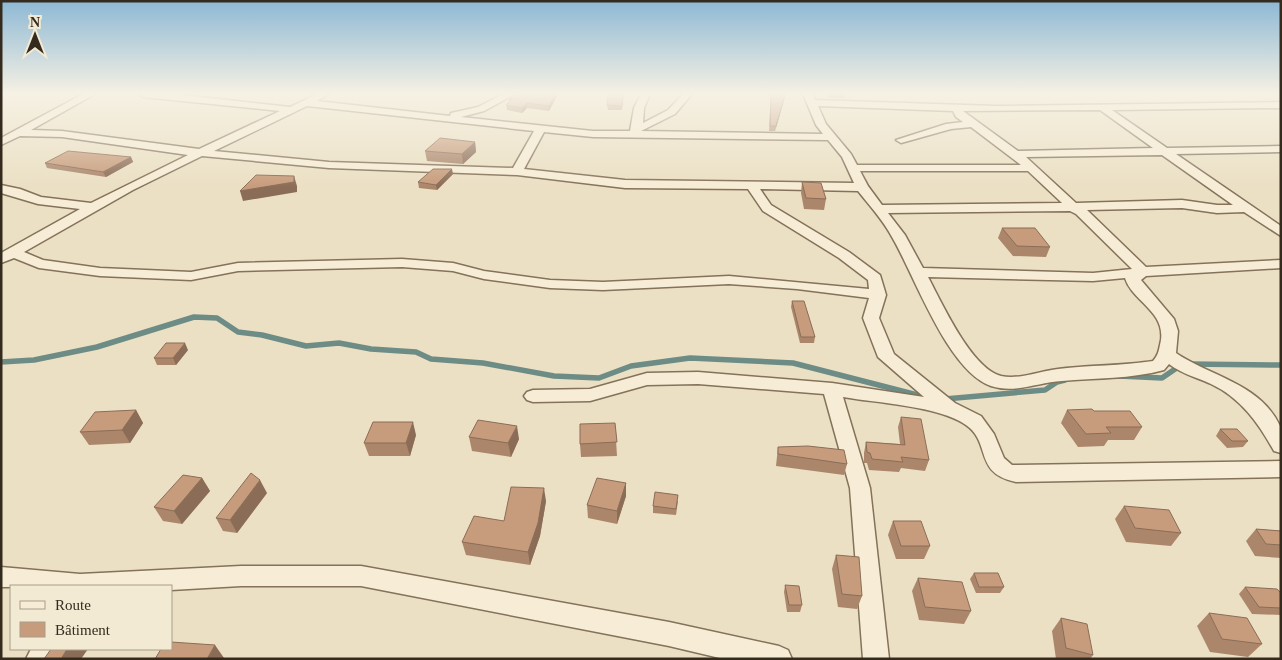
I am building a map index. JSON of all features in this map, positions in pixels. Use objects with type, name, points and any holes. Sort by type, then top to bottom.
[{"type":"street","points":[[1,142],[32,125]]},
{"type":"street","points":[[1,259],[129,187],[262,125]]},
{"type":"street","points":[[503,125],[540,129],[832,137]]},
{"type":"street","points":[[635,132],[636,125]]},
{"type":"street","points":[[635,132],[651,125]]},
{"type":"street","points":[[821,125],[832,137],[853,168],[862,187],[898,236],[920,272],[957,346],[982,373],[996,381],[1013,383],[1081,372],[1134,370],[1158,366],[1166,355],[1170,331],[1166,319],[1132,279],[1142,272]]},
{"type":"street","points":[[901,140],[950,126],[964,125]]},
{"type":"street","points":[[975,125],[1016,154],[1073,207],[1081,211],[1142,272]]},
{"type":"street","points":[[1125,125],[1281,232]]},
{"type":"street","points":[[517,172],[540,129]]},
{"type":"street","points":[[16,133],[62,134],[201,153],[329,165],[517,172],[625,184],[862,187]]},
{"type":"street","points":[[1016,154],[1150,153],[1162,150],[1281,149]]},
{"type":"street","points":[[853,168],[1030,168]]},
{"type":"street","points":[[750,185],[767,208],[875,278],[878,295],[871,318],[887,356],[948,408],[974,421],[987,439],[996,462],[1006,472],[1016,474],[1204,472],[1281,469]]},
{"type":"street","points":[[1,189],[18,190],[26,196],[40,200],[93,207]]},
{"type":"street","points":[[879,209],[1182,204],[1206,209],[1248,208]]},
{"type":"street","points":[[15,252],[39,264],[66,269],[109,272],[191,276],[238,267],[402,263],[453,267],[492,276],[550,284],[603,286],[730,280],[797,285],[878,295]]},
{"type":"street","points":[[920,272],[1093,277],[1142,272],[1281,264]]},
{"type":"street","points":[[1166,355],[1191,370],[1225,384],[1258,412],[1274,431],[1281,446]]},
{"type":"street","points":[[533,396],[590,395],[647,379],[698,378],[832,389],[948,408]]},
{"type":"street","points":[[832,389],[860,488],[876,659]]},
{"type":"street","points":[[96,585],[241,576],[361,576],[669,634],[779,659]]},
{"type":"street","points":[[1,577],[71,585]]},
{"type":"building","points":[[440,138],[475,142],[462,154],[425,151]]},
{"type":"building","points":[[68,151],[131,157],[103,172],[45,163]]},
{"type":"building","points":[[433,169],[452,169],[436,185],[418,182]]},
{"type":"building","points":[[256,175],[294,176],[294,182],[240,191]]},
{"type":"building","points":[[802,182],[821,183],[826,199],[806,198]]},
{"type":"building","points":[[1002,228],[1035,228],[1050,247],[1017,246]]},
{"type":"building","points":[[792,301],[804,301],[815,337],[801,337]]},
{"type":"building","points":[[166,343],[185,343],[173,358],[154,358]]},
{"type":"building","points":[[1092,409],[1094,411],[1130,411],[1142,427],[1106,427],[1111,433],[1086,434],[1067,410]]},
{"type":"building","points":[[136,410],[122,430],[80,432],[95,412]]},
{"type":"building","points":[[901,417],[921,419],[929,460],[901,457],[903,462],[872,459],[870,453],[867,452],[866,442],[905,445]]},
{"type":"building","points":[[478,420],[517,426],[508,443],[469,437]]},
{"type":"building","points":[[373,422],[413,422],[406,443],[364,443]]},
{"type":"building","points":[[615,423],[617,442],[580,444],[580,424]]},
{"type":"building","points":[[1220,429],[1237,429],[1248,441],[1232,441]]},
{"type":"building","points":[[808,446],[844,450],[847,464],[778,454],[778,447]]},
{"type":"building","points":[[251,473],[260,480],[230,520],[216,518]]},
{"type":"building","points":[[183,475],[202,478],[174,511],[154,507]]},
{"type":"building","points":[[597,478],[626,483],[617,511],[587,505]]},
{"type":"building","points":[[511,487],[544,488],[538,523],[528,552],[462,542],[474,516],[504,521]]},
{"type":"building","points":[[655,492],[678,495],[676,509],[653,506]]},
{"type":"building","points":[[1124,506],[1169,510],[1181,533],[1135,528]]},
{"type":"building","points":[[893,521],[921,521],[930,546],[901,546]]},
{"type":"building","points":[[1256,529],[1281,531],[1281,545],[1266,544]]},
{"type":"building","points":[[836,555],[859,557],[862,596],[842,594]]},
{"type":"building","points":[[974,573],[998,573],[1004,587],[979,587]]},
{"type":"building","points":[[918,578],[962,582],[971,611],[925,607]]},
{"type":"building","points":[[785,585],[799,586],[802,605],[789,605]]},
{"type":"building","points":[[1245,587],[1277,589],[1281,593],[1281,608],[1259,607]]},
{"type":"building","points":[[1209,613],[1247,618],[1262,644],[1222,639]]},
{"type":"building","points":[[1061,618],[1087,624],[1093,655],[1066,648]]},
{"type":"building","points":[[172,642],[215,645],[207,659],[155,659],[160,650],[172,650]]},
{"type":"building","points":[[50,650],[66,650],[61,659],[44,659]]},
{"type":"waterway","points":[[1,362],[34,360],[97,347],[194,317],[217,318],[238,332],[262,335],[306,346],[339,343],[371,349],[416,352],[431,359],[483,363],[554,376],[599,378],[631,366],[690,358],[793,363],[929,398]]},
{"type":"waterway","points":[[1189,364],[1281,365]]},
{"type":"waterway","points":[[1119,376],[1162,378],[1181,365]]},
{"type":"waterway","points":[[945,399],[1045,390],[1057,382],[1065,380]]}]
